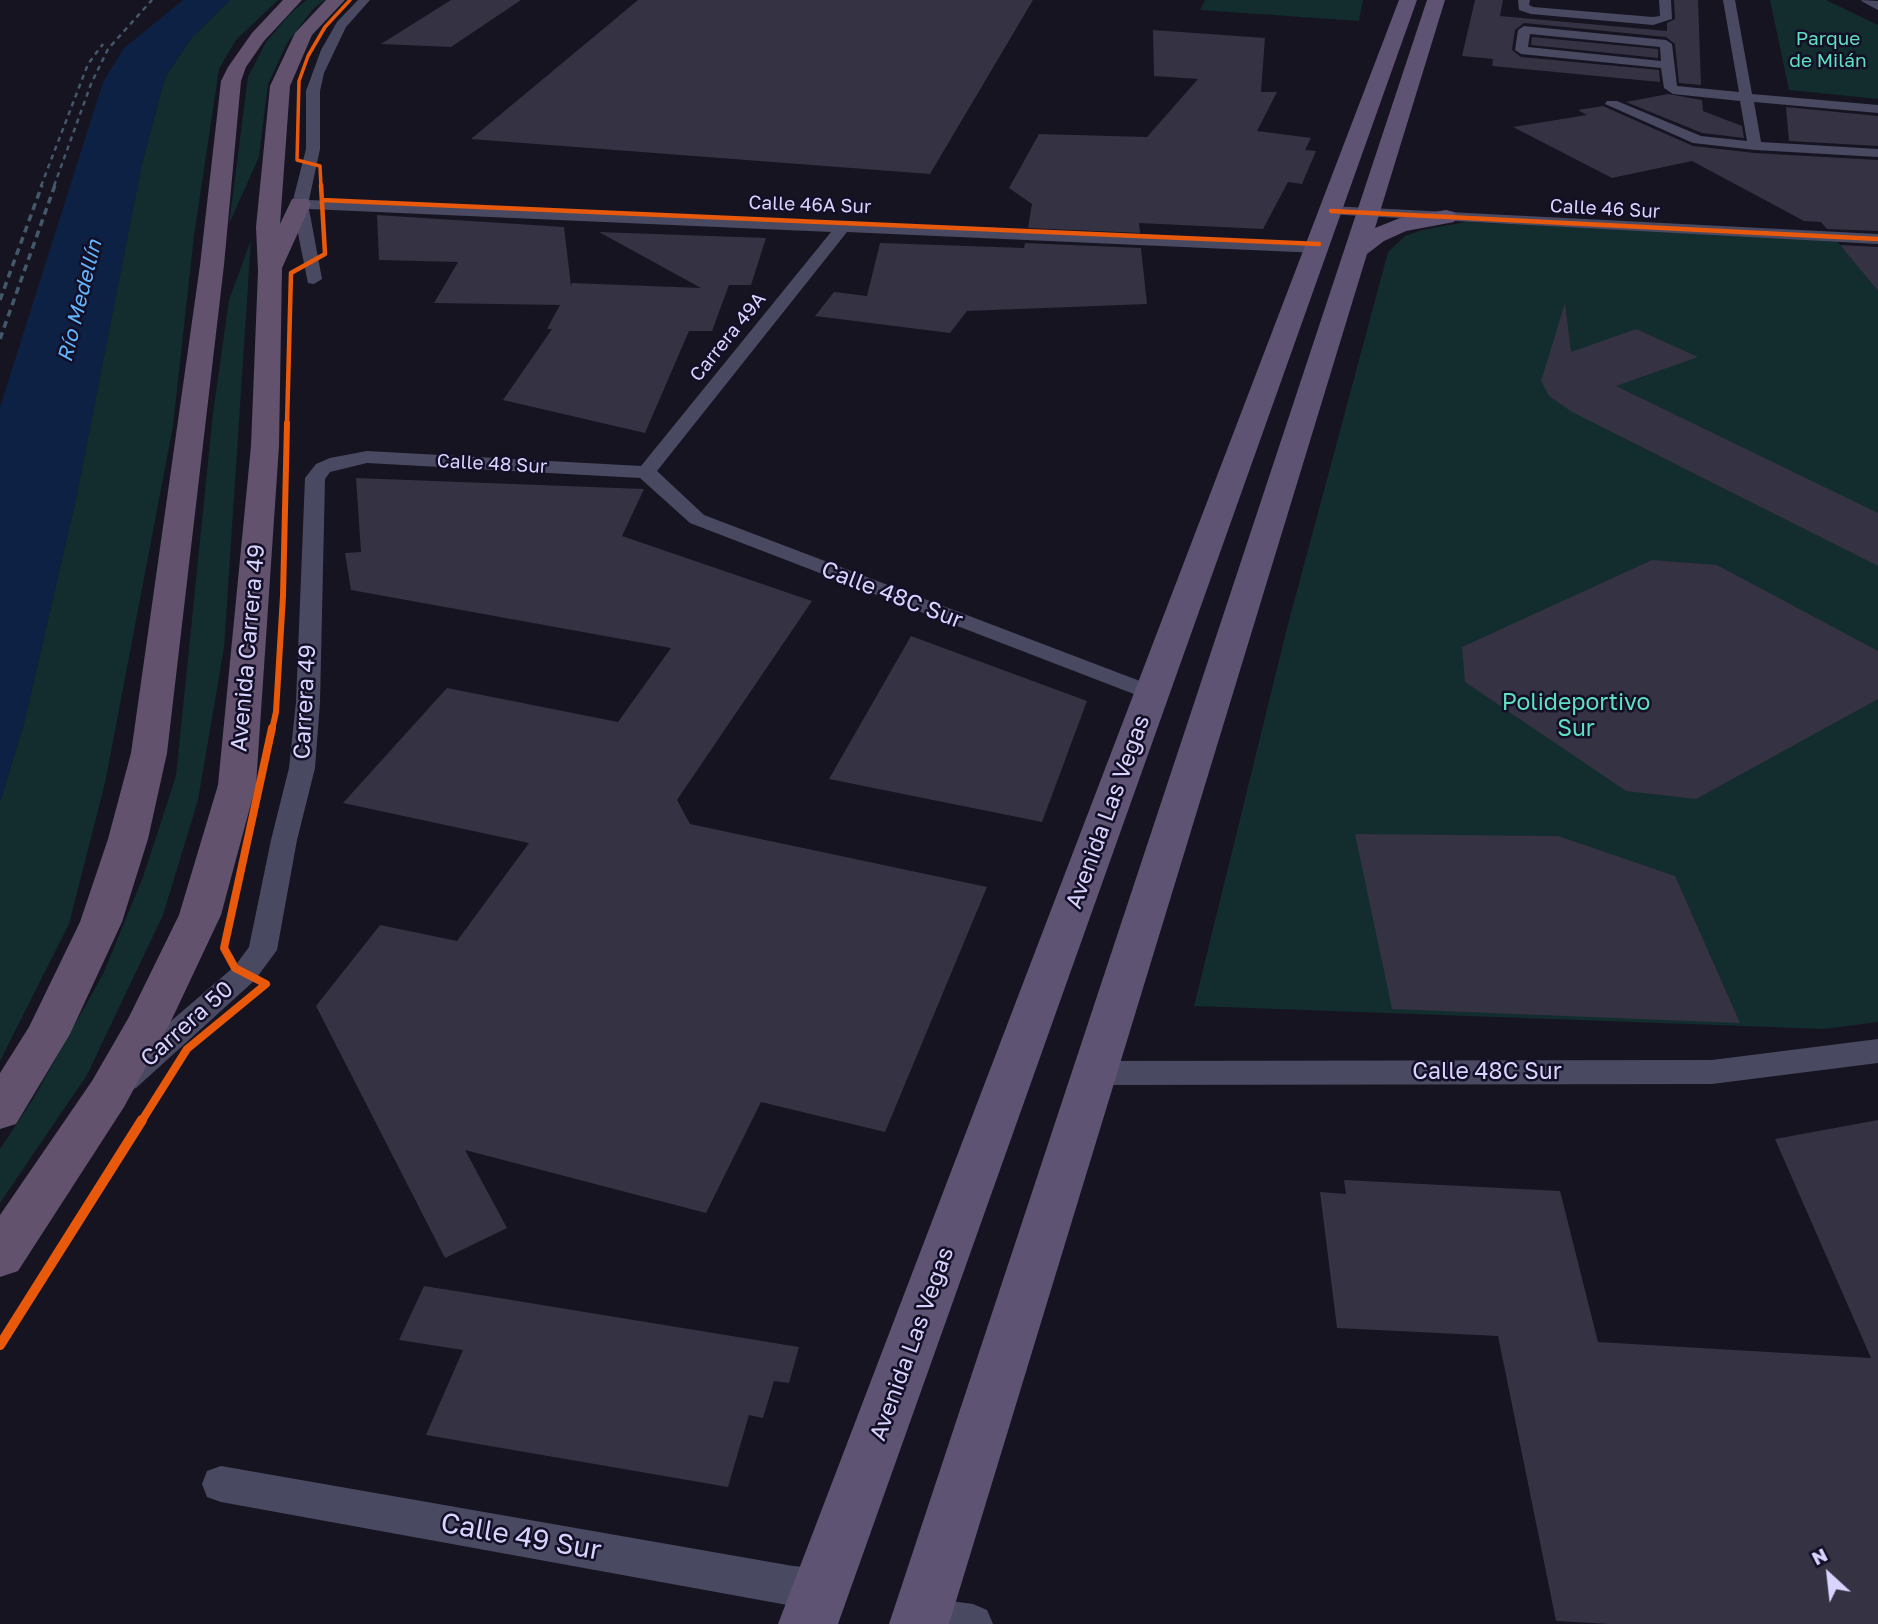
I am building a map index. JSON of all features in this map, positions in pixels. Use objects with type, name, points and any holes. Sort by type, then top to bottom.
[{"type":"highway","points":[[0,1111],[48,1034],[66,997],[101,922],[128,839],[149,753],[212,265],[231,81],[237,67],[258,37],[293,0]]},
{"type":"highway","name":"Avenida Carrera 49","points":[[0,1256],[108,1094],[149,1021],[200,915],[237,785],[265,446],[270,271],[268,227],[280,86],[304,33],[336,0]]},
{"type":"highway","points":[[212,265],[271,174]]},
{"type":"highway","points":[[270,271],[300,204]]},
{"type":"main road","name":"Avenida Las Vegas","points":[[938,1622],[1095,1073],[1352,215],[1408,0]]},
{"type":"main road","name":"Avenida Las Vegas","points":[[814,1606],[1152,694],[1352,215],[1436,0]]},
{"type":"main road","points":[[1394,192],[1439,213],[1400,225],[1376,236],[1352,215],[1394,192]]},
{"type":"street","points":[[314,279],[300,204],[313,149],[313,91],[317,73],[341,25],[364,0]]},
{"type":"street","points":[[1524,0],[1523,7],[1531,10],[1653,21],[1666,19],[1665,0]]},
{"type":"street","points":[[1729,0],[1755,146]]},
{"type":"street","points":[[1867,0],[1878,6]]},
{"type":"street","points":[[1666,65],[1521,50],[1524,30],[1666,44],[1666,65],[1671,88],[1678,91],[1878,109]]},
{"type":"street","points":[[1612,104],[1698,140],[1878,153]]},
{"type":"street","name":"Calle 46A Sur","points":[[300,204],[843,227],[1352,215]]},
{"type":"street","name":"Calle 46 Sur","points":[[1352,215],[1439,213],[1878,231]]},
{"type":"street","name":"Calle 46 Sur","points":[[1439,213],[1878,239]]},
{"type":"street","name":"Carrera 49A","points":[[646,472],[843,227]]},
{"type":"street","name":"Calle 48 Sur","points":[[337,462],[367,457],[646,472]]},
{"type":"street","name":"Carrera 49","points":[[263,950],[284,840],[302,768],[308,702],[316,478],[323,468],[337,462]]},
{"type":"street","name":"Calle 48C Sur","points":[[646,472],[696,519],[1152,694]]},
{"type":"street","name":"Carrera 50","points":[[108,1094],[245,973],[263,950]]},
{"type":"street","name":"Calle 48C Sur","points":[[1095,1073],[1712,1072],[1878,1051]]},
{"type":"street","name":"Calle 49 Sur","points":[[221,1483],[793,1586],[814,1606]]},
{"type":"green space","points":[[230,0],[278,0],[236,40],[219,69],[194,236],[173,426],[105,783],[69,924],[0,1061],[0,802],[24,723],[76,498],[142,163],[165,77],[193,36]]},
{"type":"green space","points":[[306,0],[325,0],[314,8],[287,43],[268,84],[259,157],[229,224],[248,77],[266,42]]},
{"type":"green space","points":[[1205,0],[1363,0],[1359,21],[1200,10]]},
{"type":"green space","name":"Parque de Milán","points":[[1770,0],[1826,0],[1878,25],[1878,99],[1789,90]]},
{"type":"green space","name":"Polideportivo Sur","points":[[1466,222],[1836,240],[1878,291],[1878,1022],[1824,1029],[1194,1006],[1287,628],[1388,252],[1405,236]]},
{"type":"green space","points":[[251,240],[224,648],[198,800],[163,915],[87,1075],[0,1203],[0,1149],[33,1099],[103,974],[143,877],[176,776],[213,413],[229,300]]},
{"type":"water","name":"Río Medellín","points":[[183,0],[230,0],[193,36],[165,77],[142,163],[76,498],[24,723],[0,802],[0,407],[103,82],[124,48]]},
{"type":"building","points":[[451,0],[521,0],[451,47],[381,44]]},
{"type":"building","points":[[638,0],[1033,0],[930,174],[471,139]]},
{"type":"building","points":[[1475,0],[1503,0],[1500,16],[1667,31],[1667,23],[1675,19],[1674,0],[1698,0],[1701,85],[1679,83],[1675,44],[1666,37],[1524,23],[1515,30],[1512,50],[1521,57],[1659,70],[1660,82],[1492,66],[1493,59],[1462,56]]},
{"type":"building","points":[[1153,30],[1265,38],[1261,92],[1277,92],[1257,131],[1311,138],[1305,150],[1316,151],[1302,184],[1288,182],[1263,229],[1139,223],[1140,233],[1028,228],[1032,204],[1009,188],[1039,134],[1147,137],[1198,79],[1154,76]]},
{"type":"building","points":[[1532,37],[1658,49],[1658,58],[1531,45]]},
{"type":"building","points":[[1668,94],[1702,100],[1703,111],[1742,126],[1744,138],[1702,133],[1626,102]]},
{"type":"building","points":[[1603,106],[1693,146],[1755,153],[1878,160],[1878,231],[1827,229],[1821,222],[1804,221],[1692,161],[1612,178],[1513,127],[1587,115],[1578,110]]},
{"type":"building","points":[[1786,107],[1878,116],[1878,146],[1789,141]]},
{"type":"building","points":[[377,215],[564,227],[571,286],[572,283],[701,288],[599,232],[766,238],[751,285],[729,285],[712,331],[689,331],[645,433],[503,400],[552,329],[547,329],[560,305],[434,303],[458,262],[379,260]]},
{"type":"building","points":[[880,243],[1024,248],[1025,243],[1141,248],[1147,304],[967,311],[950,333],[815,316],[834,292],[867,296]]},
{"type":"building","points":[[1840,245],[1878,247],[1878,291]]},
{"type":"building","points":[[1565,303],[1571,352],[1636,329],[1698,357],[1616,386],[1878,513],[1878,566],[1572,412],[1549,396],[1541,381]]},
{"type":"building","points":[[356,478],[644,489],[622,536],[812,601],[677,800],[690,824],[987,887],[885,1132],[761,1102],[706,1213],[465,1150],[507,1228],[445,1258],[316,1006],[380,925],[457,941],[529,843],[343,803],[447,688],[618,722],[671,648],[351,590],[345,553],[361,552]]},
{"type":"building","points":[[1652,560],[1717,565],[1878,651],[1878,699],[1696,799],[1626,791],[1465,682],[1462,647]]},
{"type":"building","points":[[911,636],[1087,701],[1042,822],[829,779]]},
{"type":"building","points":[[1355,834],[1558,836],[1675,876],[1740,1023],[1392,1009]]},
{"type":"building","points":[[1878,1120],[1878,1624],[1610,1624],[1556,1621],[1498,1336],[1337,1328],[1320,1192],[1346,1194],[1344,1180],[1560,1191],[1598,1342],[1871,1358],[1775,1139]]},
{"type":"building","points":[[424,1286],[799,1347],[789,1383],[774,1381],[763,1418],[749,1415],[728,1487],[426,1435],[463,1350],[399,1340]]},
{"type":"railway","points":[[54,186],[91,84],[108,49],[152,0]]},
{"type":"railway","points":[[41,186],[88,64],[103,44]]},
{"type":"railway","points":[[0,300],[42,185]]},
{"type":"railway","points":[[0,339],[55,185]]},
{"type":"cycle path","points":[[0,1345],[187,1049],[266,984],[235,968],[224,948],[276,712],[283,596],[291,273],[325,254],[320,166],[297,160],[299,81],[308,56],[325,27],[350,0]]},
{"type":"cycle path","points":[[322,200],[1319,244]]},
{"type":"cycle path","points":[[1331,211],[1878,239]]}]
